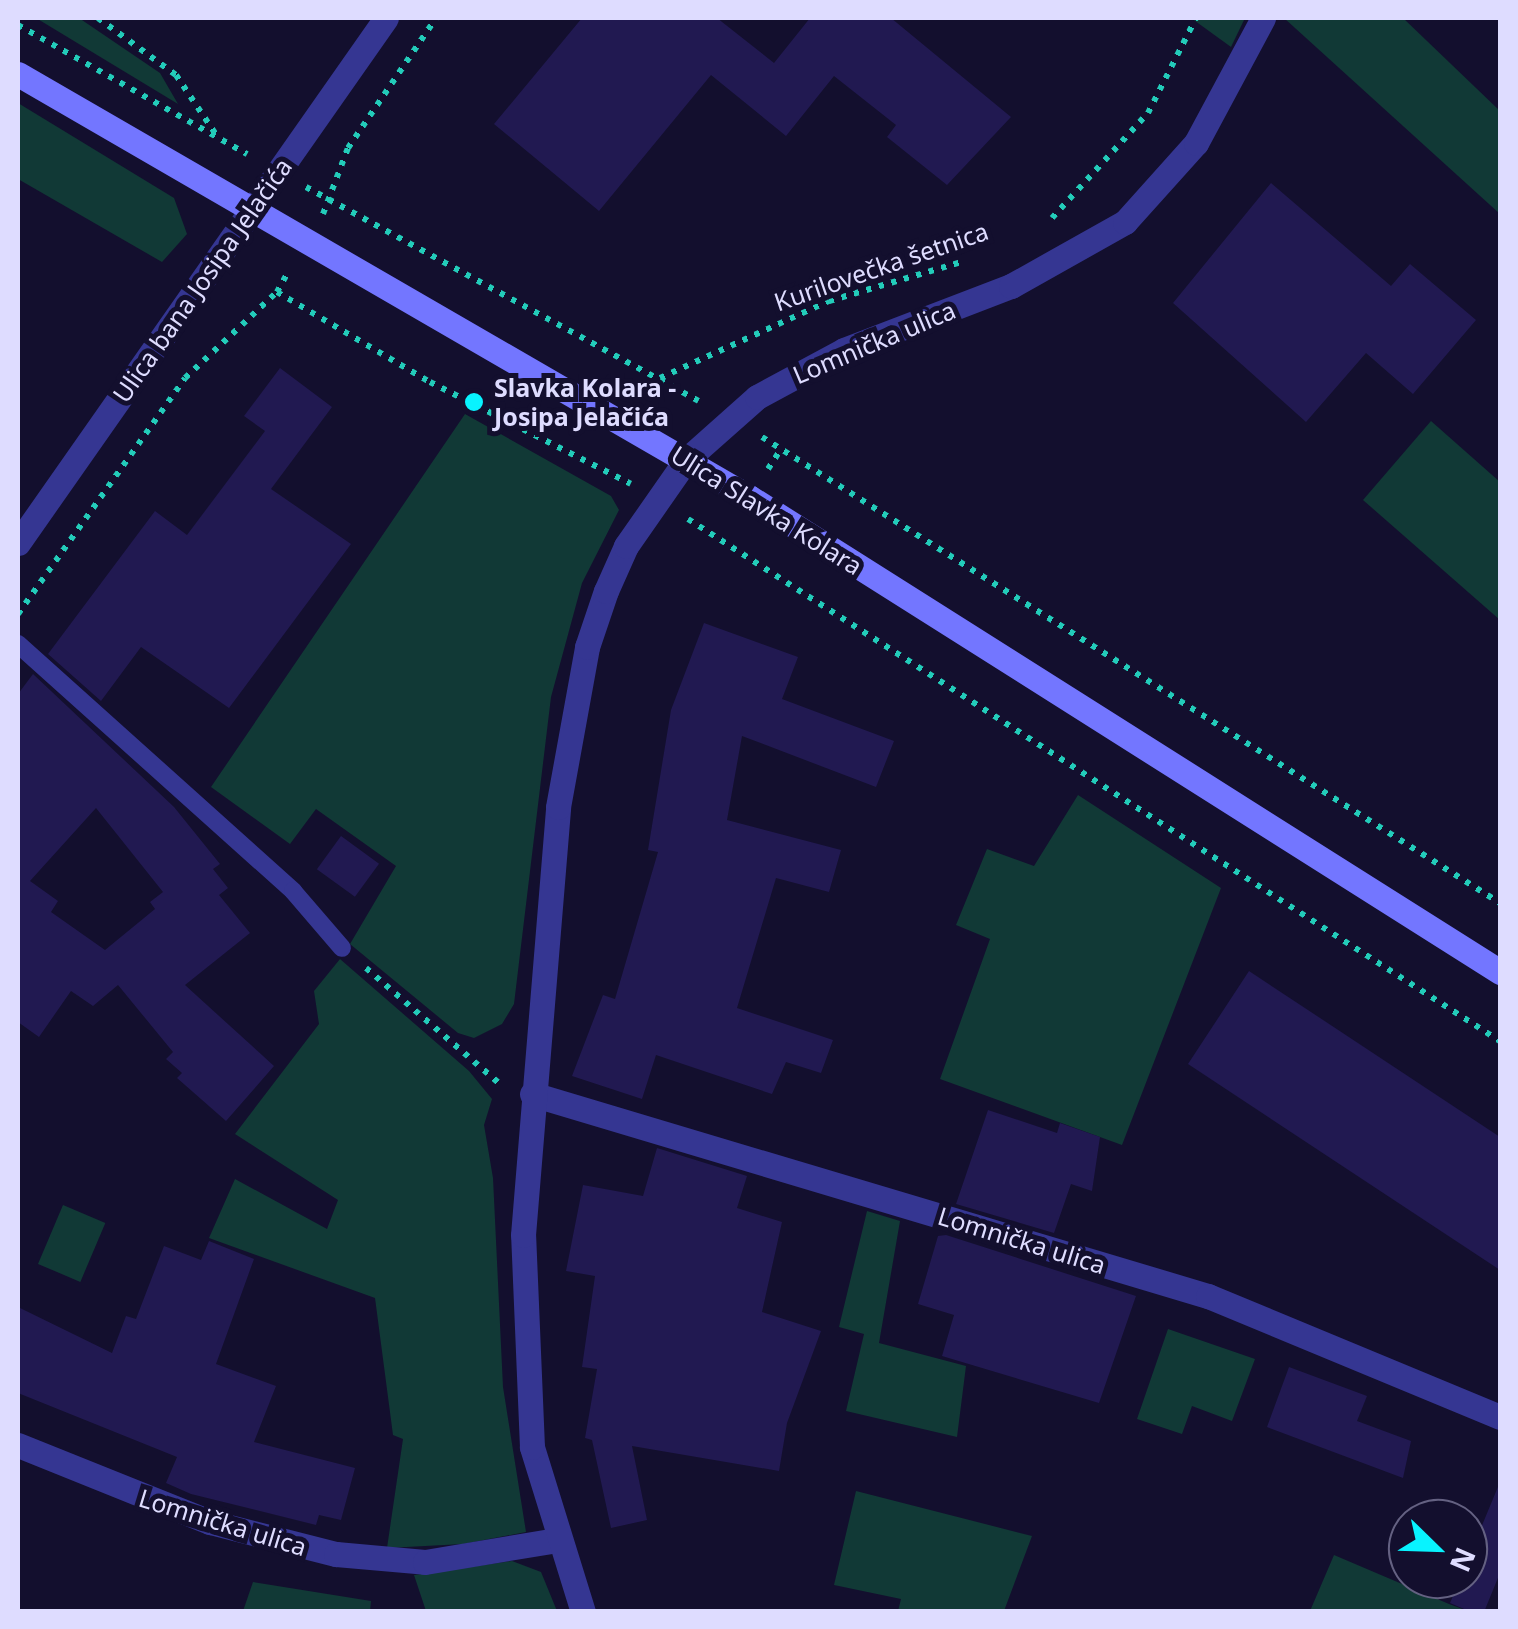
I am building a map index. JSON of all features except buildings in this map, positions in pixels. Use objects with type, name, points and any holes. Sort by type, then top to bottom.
[{"type":"main road","name":"Ulica Slavka Kolara","points":[[18,74],[238,206],[686,460],[1500,972]]},
{"type":"street","name":"Ulica bana Josipa Jelačića","points":[[18,543],[238,206],[386,18]]},
{"type":"street","name":"Lomnička ulica","points":[[583,1612],[541,1492],[526,1389],[523,1235],[558,808],[586,648],[626,546],[686,460],[796,373],[1012,286],[1126,222],[1196,142],[1263,18]]},
{"type":"street","name":"Lomnička ulica","points":[[531,1101],[1208,1296],[1500,1416]]},
{"type":"street","name":"Lomnička ulica","points":[[18,1445],[210,1522],[336,1554],[426,1562],[556,1540]]},
{"type":"lane","points":[[18,644],[293,891],[342,948]]},
{"type":"path","points":[[98,18],[176,75],[219,139],[238,206]]},
{"type":"path","points":[[330,202],[348,148],[436,18]]},
{"type":"path","points":[[1038,226],[1090,184],[1148,113],[1196,18]]},
{"type":"path","points":[[18,25],[253,157]]},
{"type":"path","points":[[304,185],[698,401]]},
{"type":"path","name":"Kurilovečka šetnica","points":[[659,378],[829,301],[975,258]]},
{"type":"path","points":[[18,614],[185,378],[276,292],[282,280]]},
{"type":"path","points":[[276,292],[430,382],[624,481]]},
{"type":"path","points":[[646,398],[659,378]]},
{"type":"path","points":[[770,465],[781,449],[1500,903]]},
{"type":"path","points":[[604,470],[613,455]]},
{"type":"path","points":[[683,516],[1500,1041]]},
{"type":"path","points":[[721,541],[732,524]]},
{"type":"path","points":[[342,948],[531,1101]]},
{"type":"green space","points":[[36,18],[79,18],[160,73],[178,104]]},
{"type":"green space","points":[[1191,18],[1245,18],[1231,47]]},
{"type":"green space","points":[[1284,18],[1403,18],[1500,111],[1500,214]]},
{"type":"green space","points":[[18,103],[174,198],[187,234],[162,262],[18,179]]},
{"type":"green space","points":[[465,414],[611,496],[619,510],[582,583],[551,697],[514,1004],[502,1024],[474,1038],[458,1033],[350,944],[396,866],[316,809],[290,844],[211,787]]},
{"type":"green space","points":[[1431,421],[1500,482],[1500,620],[1363,500]]},
{"type":"green space","points":[[1078,795],[1221,888],[1122,1145],[940,1079],[990,939],[956,925],[987,849],[1034,866]]},
{"type":"green space","points":[[340,959],[469,1071],[492,1099],[484,1125],[493,1178],[503,1387],[526,1532],[463,1544],[387,1548],[403,1439],[393,1435],[375,1298],[209,1238],[235,1179],[327,1229],[338,1200],[235,1134],[319,1024],[314,991]]},
{"type":"green space","points":[[63,1205],[105,1223],[80,1282],[38,1264]]},
{"type":"green space","points":[[867,1211],[900,1221],[879,1343],[966,1366],[957,1437],[846,1411],[864,1334],[839,1327]]},
{"type":"green space","points":[[1168,1329],[1255,1359],[1232,1421],[1192,1406],[1182,1434],[1137,1419]]},
{"type":"green space","points":[[856,1491],[1032,1536],[1004,1611],[898,1611],[901,1599],[834,1585]]},
{"type":"green space","points":[[1334,1555],[1388,1578],[1388,1599],[1437,1599],[1468,1611],[1310,1611]]},
{"type":"green space","points":[[512,1561],[541,1572],[557,1611],[426,1611],[414,1575]]},
{"type":"green space","points":[[253,1582],[371,1601],[370,1611],[243,1611]]},
{"type":"place","name":"Slavka Kolara - Josipa Jelačića","points":[[474,402]]}]
